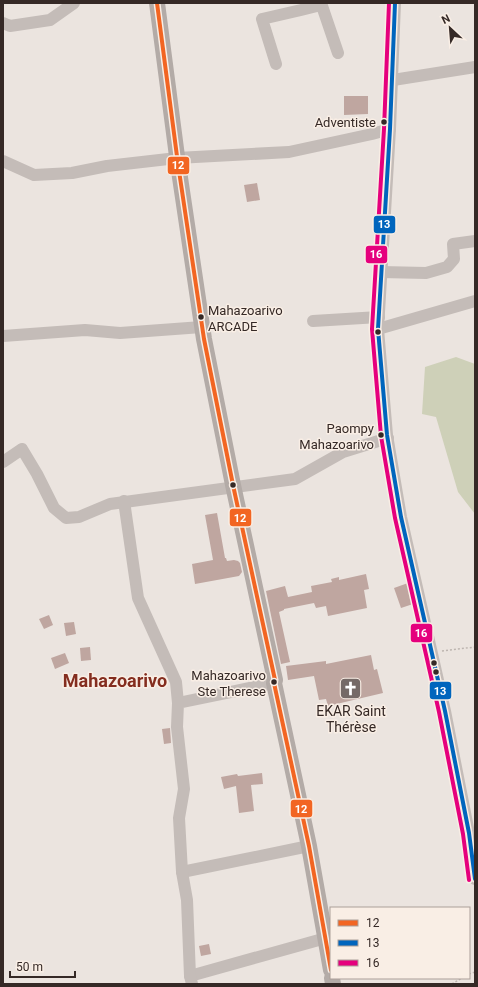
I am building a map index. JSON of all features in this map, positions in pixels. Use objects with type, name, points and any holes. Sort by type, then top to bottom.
[{"type":"main road","points":[[157,3],[177,158],[202,327],[233,488],[275,680],[274,682],[309,846],[330,964]]},
{"type":"street","points":[[3,24],[10,26],[50,20],[74,3]]},
{"type":"street","points":[[395,3],[390,129],[378,329],[388,438],[401,517],[472,833],[474,871]]},
{"type":"street","points":[[276,64],[262,19],[321,4],[338,53]]},
{"type":"street","points":[[392,80],[475,68]]},
{"type":"street","points":[[3,161],[34,175],[72,173],[107,166],[177,158],[289,152],[390,129]]},
{"type":"street","points":[[381,272],[426,273],[447,267],[454,259],[453,244],[475,241]]},
{"type":"street","points":[[378,329],[475,301]]},
{"type":"street","points":[[313,321],[379,317]]},
{"type":"street","points":[[3,336],[85,330],[120,333],[202,327]]},
{"type":"street","points":[[3,462],[22,449],[37,474],[54,508],[66,518],[79,518],[110,504],[124,501],[295,479],[343,452],[388,438]]},
{"type":"street","points":[[124,501],[138,598],[176,682],[178,703],[177,727],[184,789],[179,818],[182,872],[187,900],[191,980],[326,938]]},
{"type":"street","points":[[178,703],[274,682]]},
{"type":"street","points":[[182,872],[309,846]]},
{"type":"path","points":[[432,653],[475,647]]},
{"type":"green space","points":[[456,357],[475,364],[475,514],[458,492],[436,417],[422,414],[425,367]]},
{"type":"building","points":[[344,96],[368,96],[368,114],[344,115]]},
{"type":"building","points":[[257,183],[260,200],[247,202],[244,185]]},
{"type":"building","points":[[217,513],[225,558],[227,561],[238,561],[242,572],[239,576],[195,584],[192,564],[213,560],[205,515]]},
{"type":"building","points":[[366,574],[369,589],[364,590],[367,608],[328,616],[326,606],[316,608],[314,603],[284,609],[279,612],[290,662],[281,664],[266,591],[285,586],[288,597],[312,592],[311,586],[332,582],[331,579],[339,577],[339,580]]},
{"type":"building","points":[[408,583],[413,604],[401,608],[394,588]]},
{"type":"building","points":[[49,615],[53,625],[44,629],[39,619]]},
{"type":"building","points":[[74,622],[76,634],[66,636],[64,623]]},
{"type":"building","points":[[90,647],[91,660],[81,661],[80,648]]},
{"type":"building","points":[[65,653],[69,663],[55,669],[51,658]]},
{"type":"building","points":[[371,655],[374,670],[377,669],[383,693],[328,706],[326,699],[319,700],[314,676],[288,680],[286,666],[326,661],[326,664]]},
{"type":"building","points":[[170,728],[171,743],[164,744],[162,729]]},
{"type":"building","points":[[262,773],[263,784],[251,785],[254,811],[239,813],[236,786],[224,789],[221,777],[237,774],[238,776]]},
{"type":"building","points":[[209,944],[211,954],[201,956],[199,946]]},
{"type":"transit line","name":"12","points":[[157,3],[178,164],[204,339],[233,485],[275,680],[274,683],[309,846],[330,964]]},
{"type":"transit line","name":"16","points":[[389,3],[384,129],[372,329],[381,436],[395,518],[439,712],[463,834],[469,880]]},
{"type":"transit line","name":"13","points":[[395,3],[390,129],[378,329],[387,435],[401,517],[445,711],[469,833],[475,879]]},
{"type":"place","name":"Adventiste","points":[[384,122]]},
{"type":"place","name":"Mahazoarivo ARCADE","points":[[201,317]]},
{"type":"place","name":"Paompy Mahazoarivo","points":[[381,435]]},
{"type":"place","name":"Mahazoarivo Ste Therese","points":[[274,682]]},
{"type":"place","name":"EKAR Saint Thérèse","points":[[351,689]]},
{"type":"district","name":"Mahazoarivo","points":[[115,680]]}]
